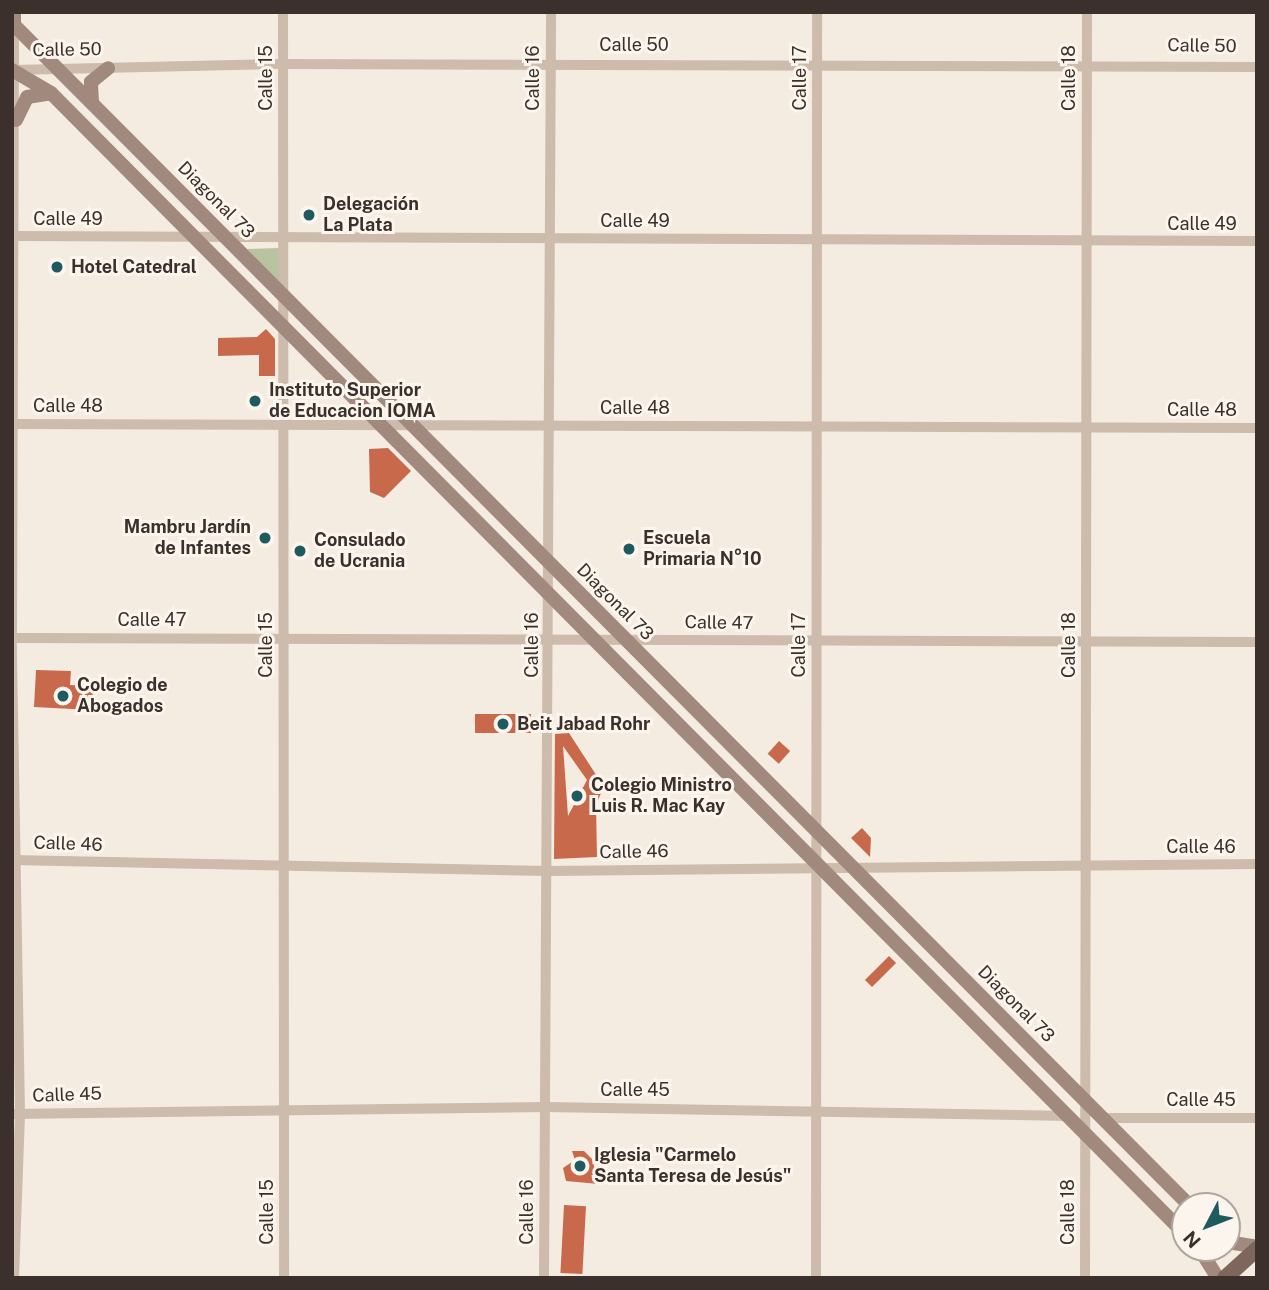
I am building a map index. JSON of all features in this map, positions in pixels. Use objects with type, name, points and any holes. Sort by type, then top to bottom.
[{"type":"main road","name":"Diagonal 73","points":[[14,19],[57,68],[1176,1192]]},
{"type":"main road","points":[[92,103],[91,82],[108,68]]},
{"type":"main road","points":[[13,70],[51,93],[1171,1220]]},
{"type":"main road","points":[[16,120],[27,97],[51,93]]},
{"type":"main road","points":[[1225,1278],[1257,1248]]},
{"type":"main road","points":[[1208,1262],[1218,1278]]},
{"type":"street","name":"Calle 15","points":[[283,12],[283,237],[287,330],[284,425],[285,1278]]},
{"type":"street","name":"Calle 16","points":[[544,1278],[550,638],[551,12]]},
{"type":"street","name":"Calle 17","points":[[816,1278],[817,12]]},
{"type":"street","name":"Calle 18","points":[[1085,1278],[1087,12]]},
{"type":"street","points":[[14,19],[14,1278]]},
{"type":"street","name":"Calle 50","points":[[13,70],[283,64],[1257,66]]},
{"type":"street","name":"Calle 49","points":[[14,236],[227,239],[283,237],[1257,241]]},
{"type":"street","name":"Calle 48","points":[[13,424],[1257,428]]},
{"type":"street","name":"Calle 47","points":[[12,638],[1257,642]]},
{"type":"street","name":"Calle 46","points":[[13,860],[284,869],[548,871],[818,865],[1257,864]]},
{"type":"street","name":"Calle 45","points":[[16,1114],[284,1107],[546,1107],[816,1109],[1102,1118],[1257,1118]]},
{"type":"green space","points":[[281,248],[280,284],[247,249]]},
{"type":"building","points":[[266,329],[275,339],[275,376],[259,376],[259,355],[218,356],[218,338],[257,337]]},
{"type":"building","points":[[388,448],[411,471],[384,498],[370,492],[369,449]]},
{"type":"building","name":"Colegio de Abogados","points":[[36,670],[71,671],[70,685],[93,686],[92,710],[34,707]]},
{"type":"building","name":"Beit Jabad Rohr","points":[[475,714],[531,714],[531,733],[475,733]]},
{"type":"building","name":"Colegio Ministro Luis R. Mac Kay","points":[[569,733],[604,787],[596,804],[597,857],[554,859],[555,734]],"holes":[[[563,746],[587,780],[568,816]]]},
{"type":"building","points":[[779,741],[790,751],[779,764],[768,754]]},
{"type":"building","points":[[862,828],[871,838],[870,857],[851,838]]},
{"type":"building","points":[[889,956],[896,963],[872,987],[865,980]]},
{"type":"building","name":"Iglesia \"Carmelo Santa Teresa de Jesús\"","points":[[572,1151],[584,1151],[592,1159],[599,1184],[566,1181],[563,1168],[575,1160]]},
{"type":"building","points":[[564,1205],[586,1206],[582,1274],[560,1273]]},
{"type":"place","name":"Delegación La Plata","points":[[309,215]]},
{"type":"place","name":"Hotel Catedral","points":[[57,267]]},
{"type":"place","name":"Instituto Superior de Educacion IOMA","points":[[255,401]]},
{"type":"place","name":"Mambru Jardín de Infantes","points":[[265,538]]},
{"type":"place","name":"Escuela Primaria N°10","points":[[629,549]]},
{"type":"place","name":"Consulado de Ucrania","points":[[300,551]]},
{"type":"place","name":"Colegio de Abogados","points":[[63,696]]},
{"type":"place","name":"Beit Jabad Rohr","points":[[503,724]]},
{"type":"place","name":"Colegio Ministro Luis R. Mac Kay","points":[[577,796]]},
{"type":"place","name":"Iglesia \"Carmelo Santa Teresa de Jesús\"","points":[[580,1166]]}]
